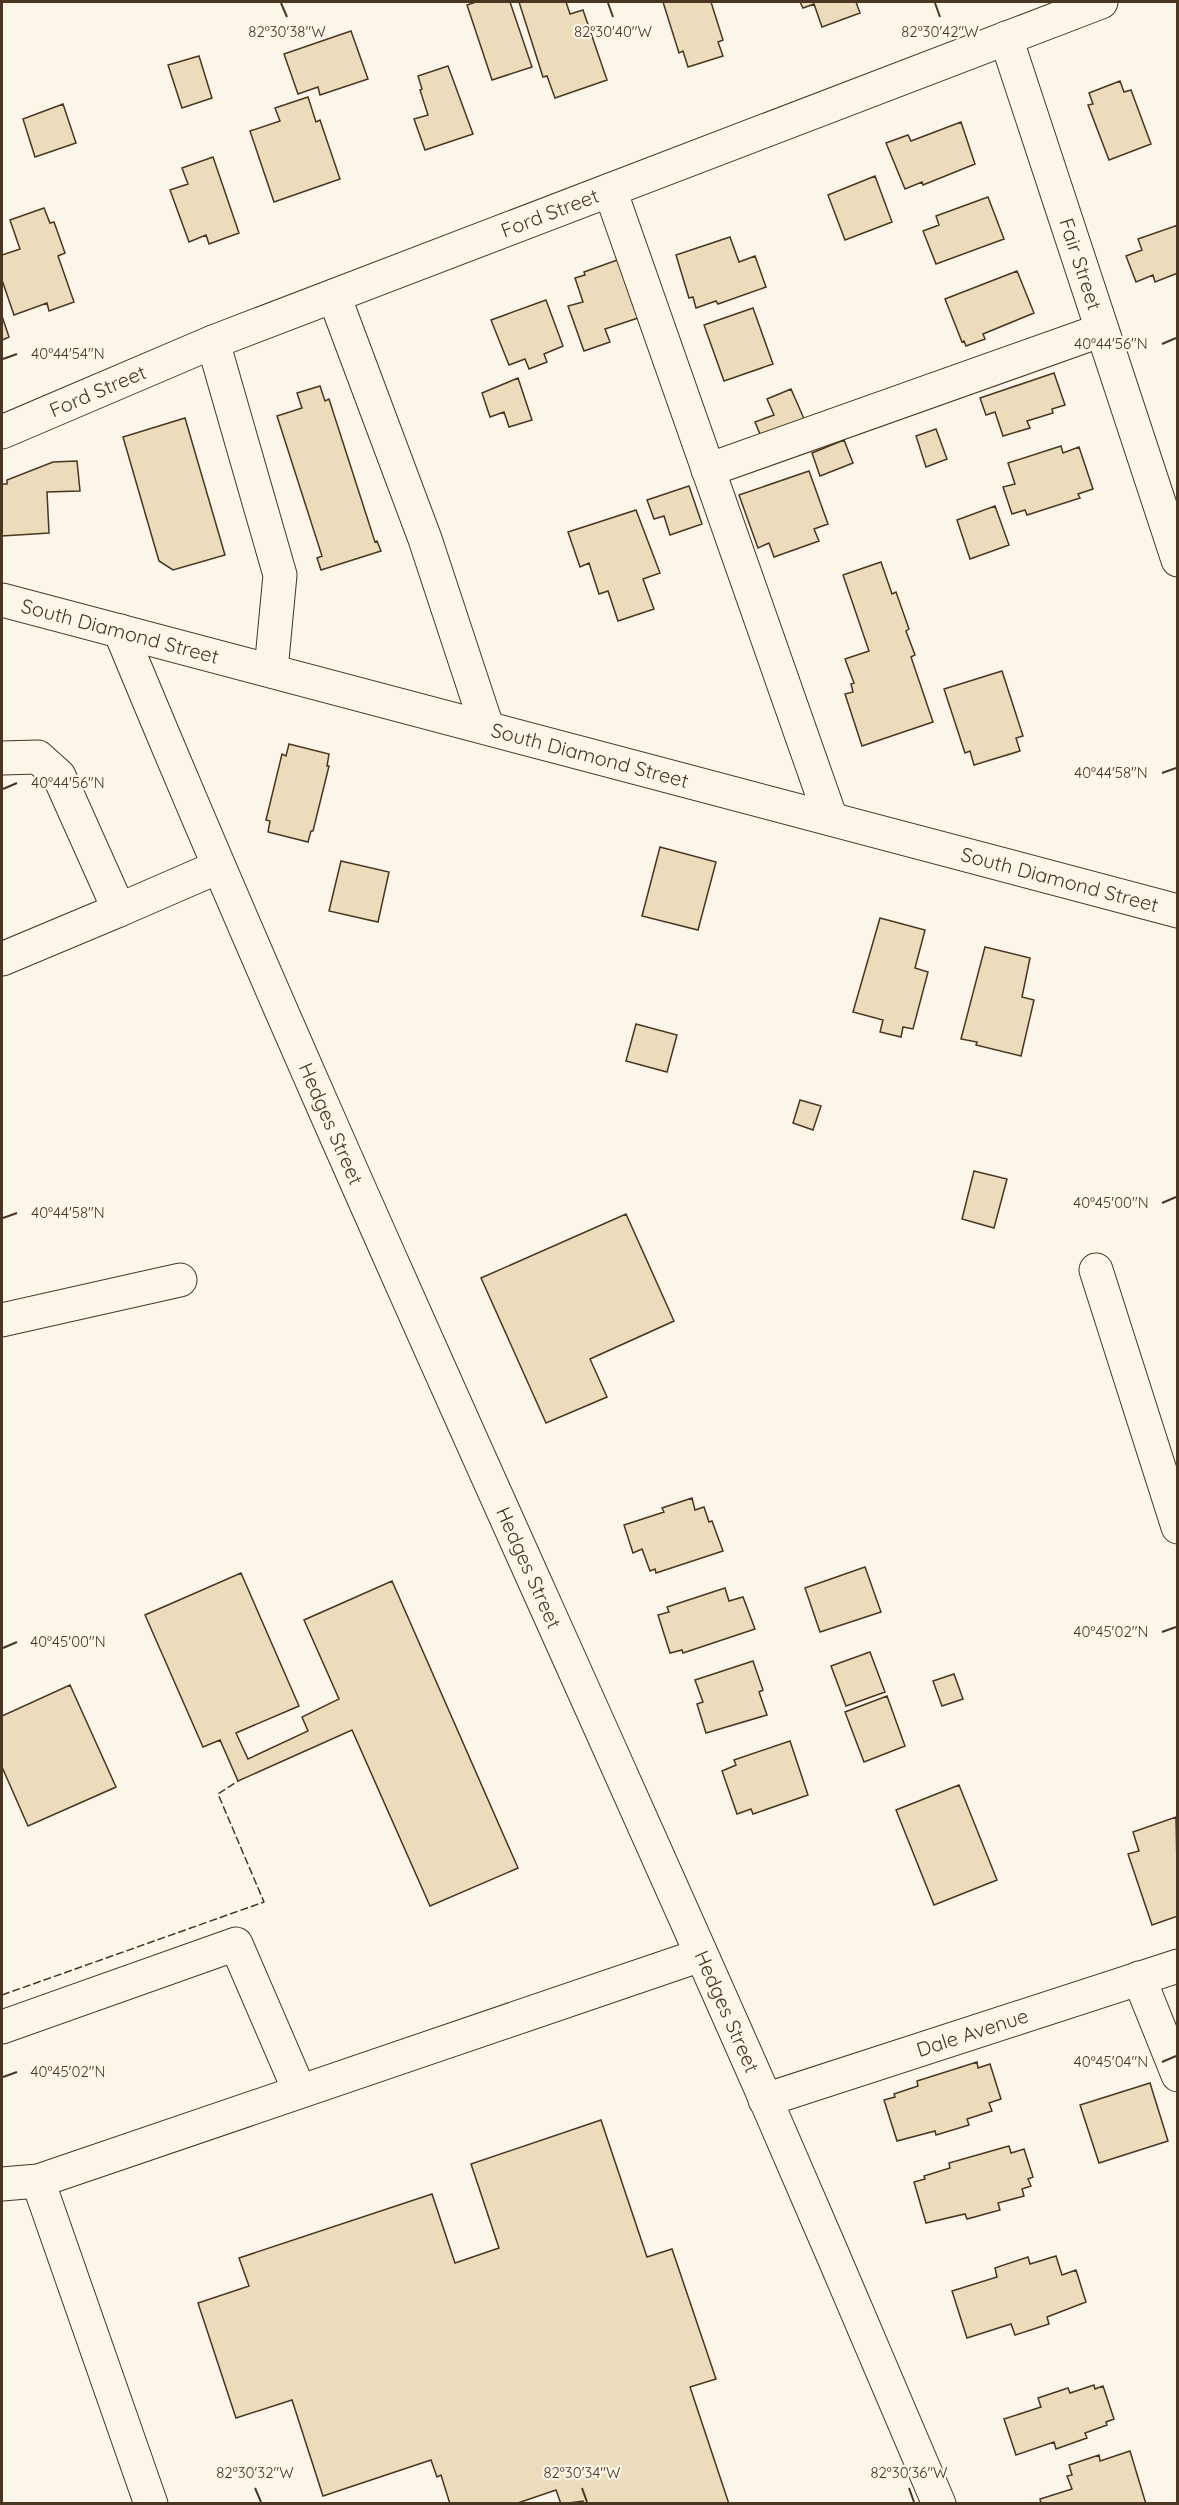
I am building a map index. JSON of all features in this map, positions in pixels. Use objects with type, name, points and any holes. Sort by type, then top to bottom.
[{"type":"street","name":"Ford Street","points":[[2,432],[213,342],[1101,2]]},
{"type":"street","name":"Fair Street","points":[[1006,38],[1178,560]]},
{"type":"street","points":[[610,190],[831,819]]},
{"type":"street","points":[[334,296],[424,539],[487,728]]},
{"type":"street","points":[[708,470],[1102,330]]},
{"type":"street","points":[[213,342],[280,575],[271,670]]},
{"type":"street","name":"South Diamond Street","points":[[2,600],[1178,910]]},
{"type":"street","name":"Hedges Street","points":[[120,631],[218,867],[393,1268],[701,1955],[939,2504]]},
{"type":"street","points":[[2,758],[38,757],[59,776],[119,910]]},
{"type":"street","points":[[2,959],[218,867]]},
{"type":"street","points":[[1096,1270],[1178,1527]]},
{"type":"street","points":[[2,1320],[180,1280]]},
{"type":"street","points":[[2,2026],[236,1944],[299,2091]]},
{"type":"street","points":[[2,2184],[38,2181],[701,1955]]},
{"type":"street","name":"Dale Avenue","points":[[765,2100],[1178,1966]]},
{"type":"street","points":[[1139,1978],[1178,2076]]},
{"type":"street","points":[[38,2181],[151,2504]]},
{"type":"building","points":[[476,2],[510,2],[532,67],[492,80],[467,5]]},
{"type":"building","points":[[519,2],[566,2],[570,14],[583,10],[607,80],[555,98],[547,76],[543,77]]},
{"type":"building","points":[[663,2],[711,2],[723,40],[718,42],[723,56],[688,67],[683,51],[679,53]]},
{"type":"building","points":[[800,2],[856,2],[860,13],[822,27],[814,4],[803,8]]},
{"type":"building","points":[[351,31],[368,79],[320,95],[318,87],[298,94],[284,54]]},
{"type":"building","points":[[199,56],[212,98],[182,108],[168,65]]},
{"type":"building","points":[[448,66],[473,134],[425,150],[414,119],[428,115],[418,76]]},
{"type":"building","points":[[1120,81],[1124,92],[1131,90],[1151,144],[1109,160],[1088,105],[1093,104],[1089,93]]},
{"type":"building","points":[[308,97],[316,122],[320,120],[340,179],[274,202],[250,131],[280,121],[275,108]]},
{"type":"building","points":[[63,104],[76,143],[35,157],[23,119]]},
{"type":"building","points":[[961,122],[975,164],[923,185],[922,182],[905,189],[886,143],[908,135],[911,141]]},
{"type":"building","points":[[213,157],[239,233],[209,244],[206,235],[189,242],[170,190],[188,184],[182,168]]},
{"type":"building","points":[[875,176],[892,222],[845,240],[828,195]]},
{"type":"building","points":[[988,197],[1004,239],[936,264],[923,231],[939,225],[936,216]]},
{"type":"building","points":[[44,208],[50,223],[54,222],[65,253],[58,256],[74,302],[49,311],[47,303],[14,315],[2,280],[2,255],[20,249],[10,220]]},
{"type":"building","points":[[1178,225],[1178,273],[1155,282],[1153,275],[1136,282],[1126,256],[1142,250],[1138,239]]},
{"type":"building","points":[[730,237],[739,262],[755,256],[766,287],[718,304],[716,301],[696,308],[693,297],[689,298],[676,255]]},
{"type":"building","points":[[620,259],[641,317],[605,329],[610,342],[584,351],[568,306],[583,302],[575,278],[585,275],[584,272]]},
{"type":"building","points":[[1017,271],[1034,313],[983,334],[985,339],[966,346],[964,341],[962,342],[945,299]]},
{"type":"building","points":[[546,300],[563,346],[544,354],[547,362],[529,369],[525,359],[509,365],[491,320]]},
{"type":"building","points":[[753,308],[773,364],[724,381],[704,325]]},
{"type":"building","points":[[2,316],[9,337],[2,340]]},
{"type":"building","points":[[1054,373],[1065,405],[1052,409],[1053,413],[1027,421],[1030,428],[1003,436],[995,412],[986,415],[980,398]]},
{"type":"building","points":[[518,378],[532,420],[509,427],[504,412],[490,417],[482,393]]},
{"type":"building","points":[[320,386],[325,401],[329,399],[375,542],[377,541],[381,551],[321,570],[317,558],[322,556],[277,416],[302,408],[297,393]]},
{"type":"building","points":[[791,389],[805,421],[762,439],[755,422],[774,415],[767,399]]},
{"type":"building","points":[[185,418],[225,555],[173,570],[159,561],[123,437]]},
{"type":"building","points":[[936,429],[947,459],[926,467],[916,436]]},
{"type":"building","points":[[844,440],[853,463],[820,476],[812,453]]},
{"type":"building","points":[[1061,446],[1063,453],[1079,447],[1093,489],[1078,494],[1080,498],[1027,515],[1025,510],[1012,514],[1003,487],[1015,484],[1008,463]]},
{"type":"building","points":[[77,461],[80,491],[47,492],[49,533],[2,536],[2,484],[7,484],[7,480],[53,462]]},
{"type":"building","points":[[809,471],[828,524],[814,529],[819,541],[774,557],[769,543],[758,548],[739,495]]},
{"type":"building","points":[[689,486],[702,524],[670,535],[664,516],[654,519],[647,500]]},
{"type":"building","points":[[995,506],[1009,545],[970,559],[957,520]]},
{"type":"building","points":[[636,510],[660,573],[643,579],[654,609],[618,621],[608,591],[599,594],[589,563],[580,567],[568,532]]},
{"type":"building","points":[[881,562],[892,594],[896,592],[909,629],[906,631],[915,655],[911,657],[933,722],[862,746],[845,694],[853,692],[851,684],[854,683],[845,659],[869,651],[843,575]]},
{"type":"building","points":[[1002,671],[1023,736],[1016,738],[1020,751],[974,765],[970,751],[965,753],[944,689]]},
{"type":"building","points":[[289,744],[329,754],[327,766],[329,766],[313,831],[311,831],[308,842],[268,832],[270,821],[266,820],[282,754],[286,756]]},
{"type":"building","points":[[660,847],[716,862],[698,930],[642,916]]},
{"type":"building","points":[[341,861],[389,872],[378,922],[329,911]]},
{"type":"building","points":[[880,918],[925,930],[915,968],[928,972],[913,1029],[903,1027],[901,1037],[880,1032],[883,1020],[853,1012]]},
{"type":"building","points":[[985,947],[1030,958],[1022,997],[1034,1000],[1021,1056],[961,1039]]},
{"type":"building","points":[[636,1024],[677,1035],[667,1072],[626,1061]]},
{"type":"building","points":[[800,1100],[821,1106],[813,1130],[793,1123]]},
{"type":"building","points":[[974,1171],[1007,1179],[994,1228],[962,1219]]},
{"type":"building","points":[[626,1214],[674,1321],[590,1359],[607,1397],[546,1423],[481,1278]]},
{"type":"building","points":[[692,1498],[695,1510],[704,1507],[723,1551],[656,1573],[655,1569],[650,1571],[642,1549],[633,1553],[624,1525],[664,1512],[662,1508]]},
{"type":"building","points":[[865,1567],[881,1612],[820,1632],[805,1588]]},
{"type":"building","points":[[241,1573],[299,1706],[236,1733],[248,1759],[308,1731],[302,1717],[339,1699],[304,1620],[392,1581],[518,1868],[430,1906],[352,1730],[238,1781],[220,1740],[203,1747],[145,1615]]},
{"type":"building","points":[[725,1588],[729,1601],[743,1597],[755,1629],[683,1653],[682,1650],[670,1653],[658,1615],[669,1612],[667,1607]]},
{"type":"building","points":[[870,1652],[885,1692],[846,1706],[831,1666]]},
{"type":"building","points":[[753,1661],[763,1690],[759,1692],[767,1715],[706,1733],[697,1704],[703,1702],[695,1680]]},
{"type":"building","points":[[954,1674],[963,1699],[942,1706],[933,1681]]},
{"type":"building","points":[[70,1685],[116,1787],[28,1826],[2,1767],[2,1716]]},
{"type":"building","points":[[887,1696],[905,1746],[864,1762],[845,1712]]},
{"type":"building","points":[[790,1741],[808,1795],[753,1814],[751,1809],[737,1814],[722,1771],[736,1765],[734,1760]]},
{"type":"building","points":[[959,1785],[997,1880],[934,1905],[896,1810]]},
{"type":"building","points":[[1176,1817],[1178,1916],[1152,1925],[1128,1854],[1139,1851],[1133,1832]]},
{"type":"building","points":[[977,2062],[978,2068],[990,2064],[1001,2099],[989,2103],[992,2111],[967,2119],[969,2125],[936,2135],[935,2131],[897,2141],[884,2100],[918,2086],[917,2081]]},
{"type":"building","points":[[1150,2083],[1168,2141],[1099,2163],[1080,2105]]},
{"type":"building","points":[[601,2120],[647,2257],[672,2249],[716,2379],[690,2387],[729,2504],[583,2504],[583,2501],[561,2504],[556,2490],[515,2504],[450,2504],[441,2475],[437,2477],[431,2460],[323,2496],[292,2400],[236,2418],[198,2303],[249,2286],[239,2258],[432,2194],[455,2263],[499,2248],[471,2164]]},
{"type":"building","points":[[1009,2146],[1011,2153],[1024,2149],[1033,2177],[1028,2179],[1031,2186],[1022,2189],[1024,2196],[998,2203],[1000,2210],[967,2219],[965,2214],[926,2223],[914,2182],[925,2179],[924,2176],[950,2168],[949,2163]]},
{"type":"building","points":[[1056,2256],[1062,2275],[1076,2270],[1086,2302],[1047,2317],[1049,2324],[1015,2335],[1011,2324],[967,2338],[952,2291],[997,2277],[995,2268],[1028,2257],[1030,2264]]},
{"type":"building","points":[[1094,2385],[1095,2389],[1103,2386],[1114,2419],[1106,2422],[1107,2425],[1085,2433],[1087,2438],[1056,2449],[1054,2442],[1016,2455],[1004,2419],[1041,2407],[1038,2398],[1068,2388],[1070,2393]]},
{"type":"building","points":[[1130,2451],[1146,2504],[1041,2504],[1040,2499],[1072,2489],[1067,2476],[1072,2475],[1069,2465],[1099,2455],[1100,2461]]},
{"type":"fence","points":[[2,1995],[264,1902],[218,1794],[238,1781]]}]
